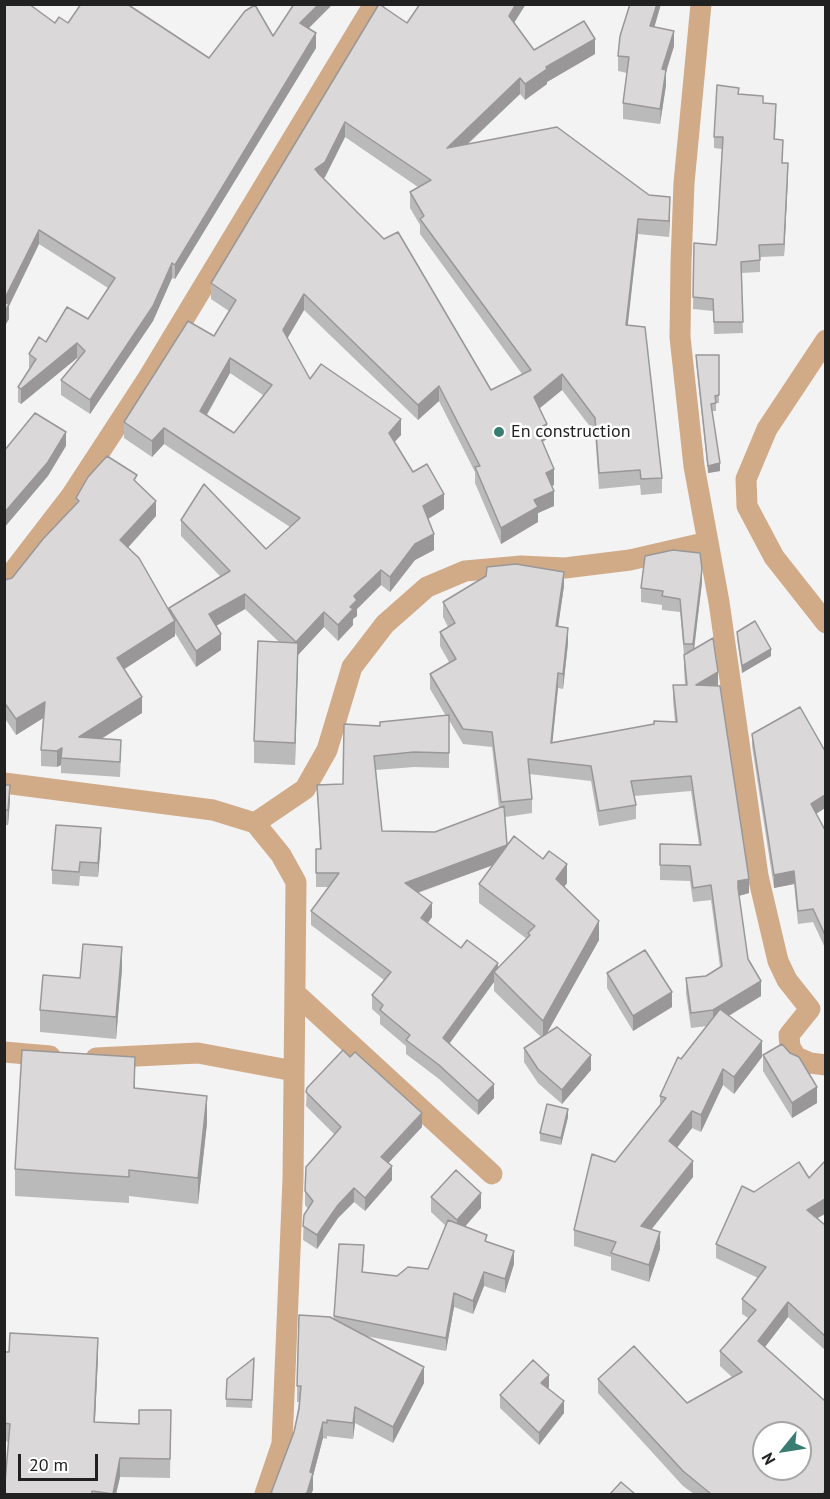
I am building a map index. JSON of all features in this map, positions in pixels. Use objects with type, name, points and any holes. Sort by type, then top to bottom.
[{"type":"street","points":[[4,582],[71,496],[148,378],[374,4]]},
{"type":"street","points":[[701,4],[684,183],[680,338],[694,466],[708,542],[758,876],[778,961],[787,980],[810,1009],[789,1035],[790,1047],[796,1057],[810,1064],[825,1065]]},
{"type":"street","points":[[825,340],[767,429],[746,480],[747,506],[774,557],[825,623]]},
{"type":"street","points":[[255,823],[305,789],[327,750],[352,667],[385,624],[427,587],[465,571],[521,566],[565,568],[630,560],[708,542]]},
{"type":"street","points":[[4,783],[213,810],[255,823],[281,855],[296,882],[292,1212],[282,1444],[265,1494]]},
{"type":"street","points":[[295,993],[492,1174]]},
{"type":"street","points":[[4,1052],[74,1058],[198,1053],[294,1071]]},
{"type":"building","points":[[4,4],[29,4],[55,23],[59,17],[68,23],[81,4],[127,4],[209,58],[245,11],[255,5],[273,36],[294,4],[319,4],[300,23],[316,33],[175,265],[172,263],[153,306],[90,400],[61,380],[85,351],[77,343],[21,389],[18,387],[36,359],[29,354],[39,337],[46,342],[67,307],[88,319],[115,278],[39,230],[4,300]]},
{"type":"building","points":[[379,4],[407,23],[420,4],[516,4],[509,16],[534,50],[584,21],[595,39],[546,67],[547,69],[525,84],[520,78],[447,148],[557,127],[649,195],[670,197],[669,221],[638,219],[626,325],[645,327],[662,478],[641,479],[640,470],[599,473],[595,418],[562,374],[534,397],[547,424],[537,429],[554,469],[546,473],[554,491],[534,500],[538,507],[501,528],[475,467],[480,466],[439,386],[418,405],[304,294],[283,330],[310,379],[321,364],[401,419],[389,433],[413,472],[427,464],[444,494],[423,506],[434,534],[415,544],[390,577],[381,570],[354,596],[357,600],[350,607],[353,609],[338,625],[324,612],[296,642],[245,594],[209,614],[221,634],[196,651],[169,608],[230,571],[181,520],[204,484],[266,549],[300,518],[164,428],[152,441],[124,422],[188,321],[214,336],[236,300],[211,283]],"holes":[[[345,122],[431,180],[410,192],[424,216],[420,219],[531,370],[491,390],[398,232],[384,239],[315,169],[325,162]],[[230,358],[272,385],[234,433],[200,411]]]},
{"type":"building","points":[[630,4],[657,4],[650,26],[674,31],[662,69],[666,70],[660,109],[623,103],[629,57],[618,56],[620,36]]},
{"type":"building","points":[[717,85],[739,88],[738,94],[763,96],[763,103],[776,104],[774,139],[783,140],[782,163],[788,163],[784,244],[759,245],[760,260],[741,262],[743,322],[714,322],[713,299],[693,297],[694,243],[716,245],[717,239],[723,137],[714,137]]},
{"type":"building","points":[[4,302],[9,304],[4,313]]},
{"type":"building","points":[[696,355],[719,355],[719,395],[715,396],[716,403],[711,404],[720,463],[708,466]]},
{"type":"building","points":[[35,413],[66,432],[48,462],[4,513],[4,451]]},
{"type":"building","points":[[107,456],[137,475],[134,480],[156,501],[120,540],[139,558],[175,621],[117,658],[142,697],[79,737],[121,740],[120,762],[61,758],[62,748],[57,751],[41,750],[45,702],[16,719],[4,702],[4,581],[12,578],[43,539],[79,501],[76,498],[88,477]]},
{"type":"building","points":[[673,550],[700,553],[702,569],[693,644],[684,644],[680,599],[662,596],[663,591],[641,588],[645,556]]},
{"type":"building","points":[[516,564],[564,572],[556,626],[568,628],[563,674],[558,673],[551,743],[654,724],[654,721],[677,722],[673,685],[687,685],[684,655],[713,638],[718,672],[696,685],[720,686],[749,879],[738,881],[738,888],[748,959],[761,981],[713,1010],[691,1013],[686,978],[706,976],[722,966],[711,885],[693,888],[690,866],[660,865],[660,844],[701,845],[691,776],[631,781],[636,805],[599,811],[591,766],[528,759],[532,799],[501,802],[492,732],[463,729],[430,674],[456,659],[440,632],[455,623],[443,602],[486,576],[487,567]]},
{"type":"building","points":[[755,621],[771,649],[742,666],[737,632]]},
{"type":"building","points":[[258,641],[298,643],[295,743],[254,741]]},
{"type":"building","points":[[800,707],[825,751],[825,795],[811,804],[825,830],[825,935],[813,909],[798,911],[794,871],[774,875],[752,734]]},
{"type":"building","points":[[449,715],[449,753],[414,752],[374,756],[382,831],[435,832],[504,806],[507,845],[405,883],[432,903],[421,918],[461,948],[467,940],[498,963],[443,1038],[494,1084],[478,1101],[439,1065],[406,1040],[410,1035],[380,1010],[383,1005],[372,995],[391,972],[311,911],[339,873],[316,873],[316,849],[321,849],[317,785],[343,784],[344,724],[380,726],[380,722]]},
{"type":"building","points":[[4,785],[10,785],[8,810],[4,810]]},
{"type":"building","points":[[56,825],[101,828],[98,863],[80,862],[79,872],[52,870]]},
{"type":"building","points":[[514,836],[543,859],[549,851],[567,864],[556,879],[599,921],[543,1021],[494,972],[530,935],[528,933],[535,926],[479,884]]},
{"type":"building","points":[[83,944],[122,947],[116,1017],[40,1010],[43,975],[80,978]]},
{"type":"building","points":[[645,950],[672,992],[633,1016],[607,973]]},
{"type":"building","points":[[720,1009],[762,1041],[734,1077],[723,1069],[701,1115],[692,1111],[669,1141],[693,1161],[641,1226],[660,1232],[649,1265],[611,1253],[616,1242],[574,1230],[592,1154],[615,1162],[666,1098],[660,1096],[678,1057],[681,1059]]},
{"type":"building","points":[[557,1027],[591,1055],[562,1090],[538,1069],[524,1048]]},
{"type":"building","points":[[782,1044],[790,1053],[799,1057],[817,1087],[792,1103],[763,1055]]},
{"type":"building","points":[[22,1050],[135,1057],[134,1088],[207,1096],[198,1178],[129,1170],[129,1177],[15,1169]]},
{"type":"building","points":[[343,1050],[350,1057],[355,1052],[422,1113],[381,1157],[392,1166],[365,1198],[354,1188],[338,1205],[317,1235],[303,1226],[304,1215],[313,1201],[305,1191],[306,1167],[341,1127],[306,1092],[307,1088]]},
{"type":"building","points":[[547,1104],[568,1109],[561,1138],[540,1133]]},
{"type":"building","points":[[825,1161],[825,1199],[807,1210],[825,1225],[825,1336],[788,1302],[758,1341],[825,1401],[825,1491],[823,1494],[711,1494],[683,1471],[598,1379],[634,1346],[687,1403],[742,1372],[720,1351],[756,1310],[742,1299],[766,1267],[716,1244],[742,1186],[754,1192],[799,1162],[809,1178]]},
{"type":"building","points":[[456,1170],[481,1193],[457,1220],[431,1197]]},
{"type":"building","points":[[448,1220],[487,1235],[485,1241],[514,1251],[505,1279],[484,1272],[473,1301],[454,1293],[446,1338],[334,1316],[339,1244],[364,1245],[362,1272],[397,1276],[408,1267],[428,1269]]},
{"type":"building","points":[[299,1315],[330,1317],[424,1367],[393,1427],[355,1407],[353,1423],[327,1420],[327,1423],[323,1422],[307,1493],[275,1494],[271,1493],[294,1432],[299,1409],[301,1386],[297,1386]]},
{"type":"building","points":[[10,1333],[98,1338],[94,1422],[139,1424],[139,1410],[171,1410],[170,1459],[120,1458],[113,1494],[92,1491],[92,1494],[4,1494],[10,1424],[4,1423],[4,1365],[5,1352],[9,1352]]},
{"type":"building","points":[[254,1358],[252,1400],[226,1399],[227,1379]]},
{"type":"building","points":[[533,1360],[549,1375],[541,1383],[564,1401],[539,1433],[500,1395]]},
{"type":"building","points":[[621,1482],[635,1494],[610,1494]]},
{"type":"place","name":"En construction","points":[[499,432]]}]
